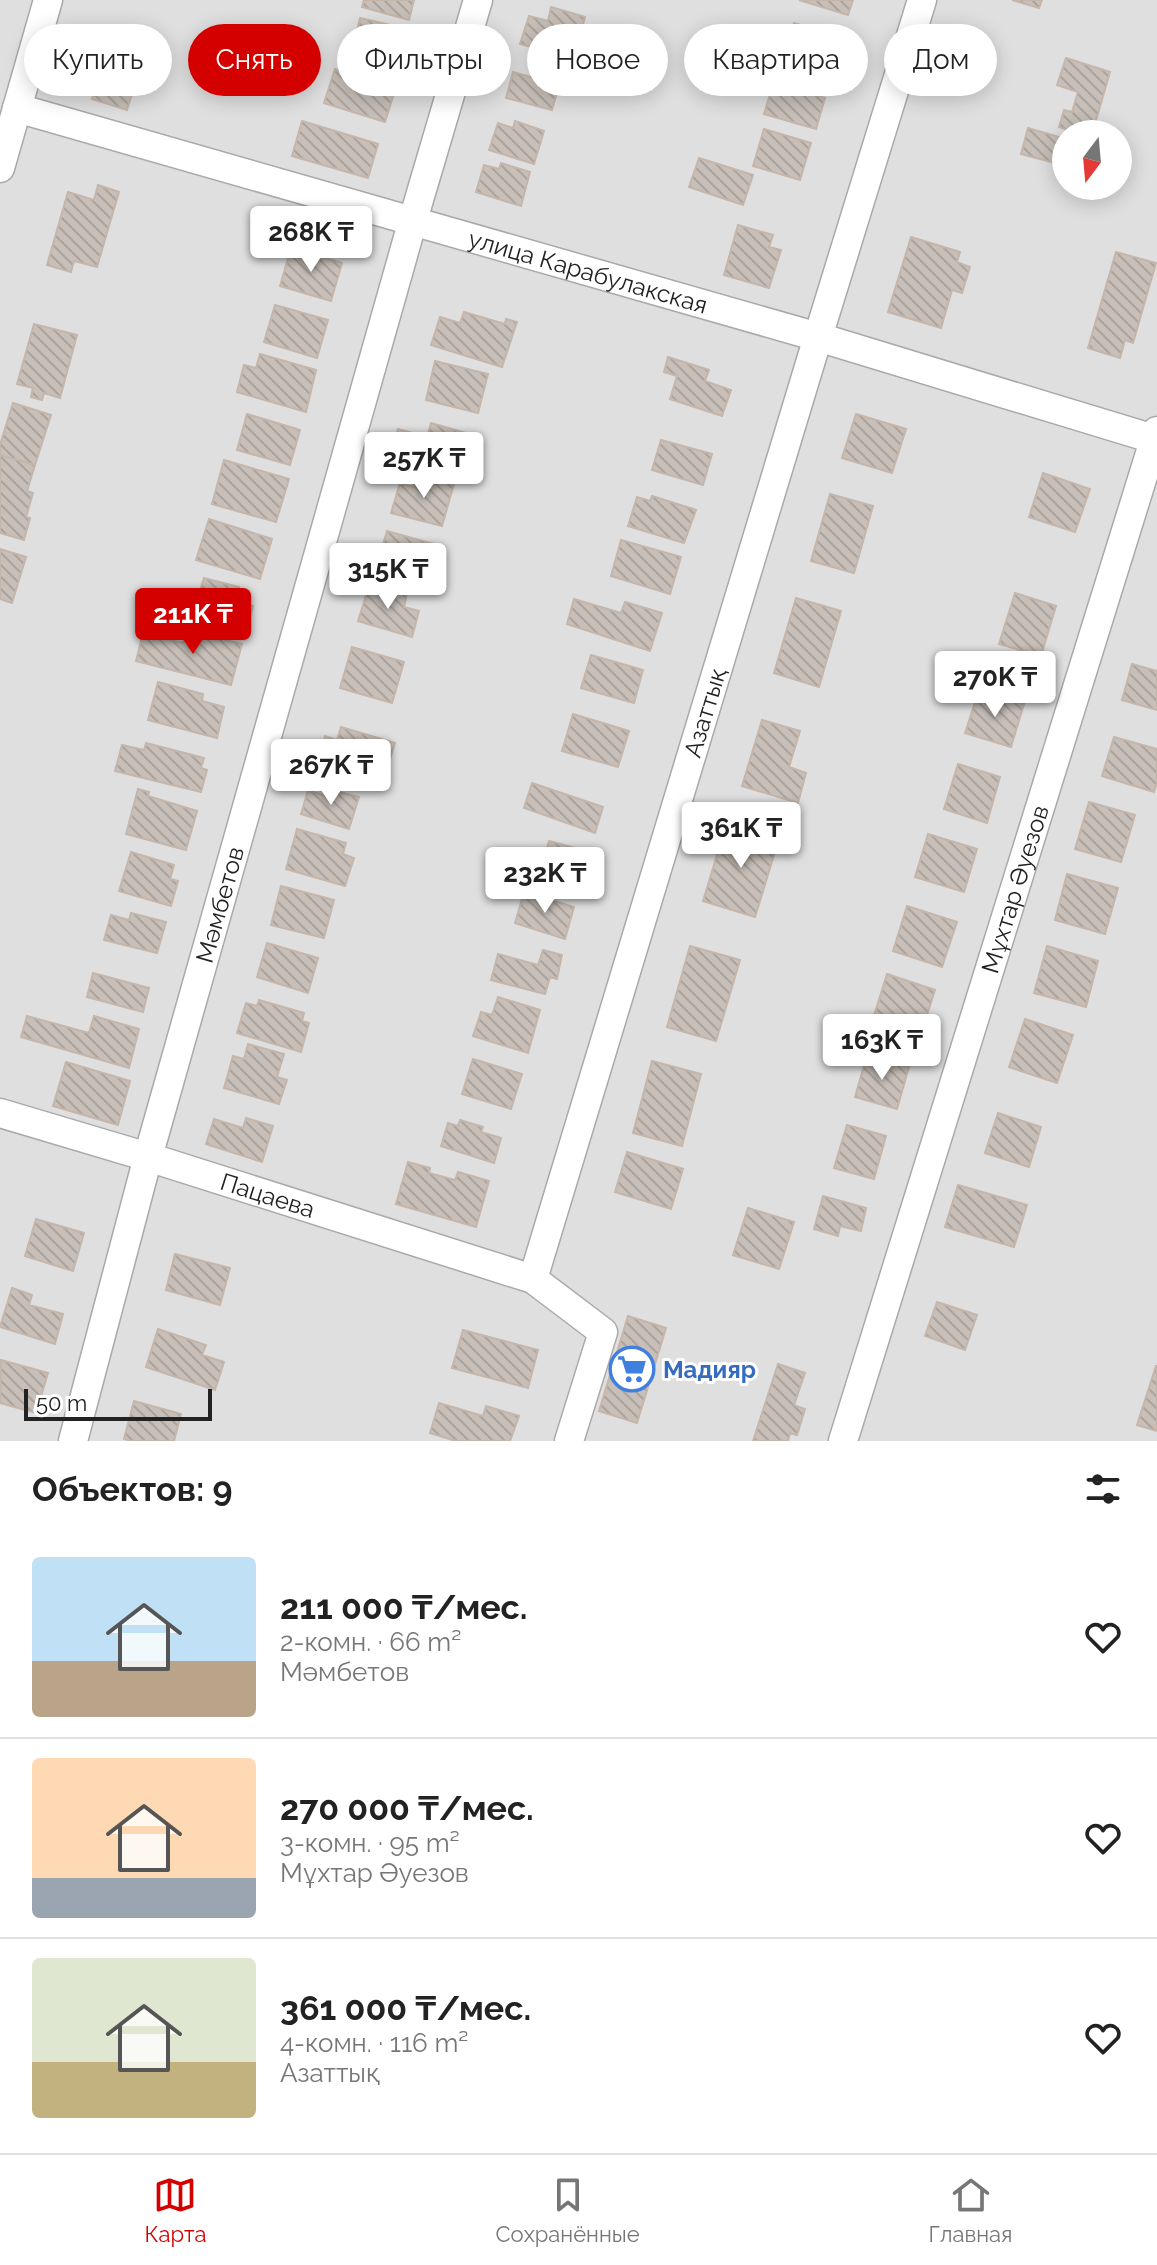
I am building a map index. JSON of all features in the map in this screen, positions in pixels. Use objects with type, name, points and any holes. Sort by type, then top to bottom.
[{"type":"street","points":[[0,168],[48,0]]},
{"type":"street","name":"Мәмбетов","points":[[73,1441],[148,1157],[478,0]]},
{"type":"street","name":"Азаттық","points":[[533,1279],[922,0]]},
{"type":"street","name":"улица Карабулакская","points":[[17,108],[1156,436]]},
{"type":"street","name":"Мұхтар Әуезов","points":[[843,1441],[1156,436]]},
{"type":"street","name":"Пацаева","points":[[0,1113],[533,1279]]},
{"type":"street","points":[[533,1279],[603,1332],[569,1441]]},
{"type":"shaded area","points":[[0,0],[1157,0],[1157,1441],[0,1441]]},
{"type":"building","points":[[364,0],[414,0],[409,20],[362,7]]},
{"type":"building","points":[[799,0],[853,0],[848,15]]},
{"type":"building","points":[[1012,0],[1042,0],[1039,8]]},
{"type":"building","points":[[551,7],[585,17],[583,24],[527,24],[527,46],[520,44],[529,16],[548,21]]},
{"type":"building","points":[[360,18],[386,24],[359,24]]},
{"type":"building","points":[[1066,58],[1110,72],[1096,120],[1061,120],[1064,110],[1072,112],[1078,92],[1057,85]]},
{"type":"building","points":[[335,69],[337,96],[393,96],[385,122],[324,103]]},
{"type":"building","points":[[513,72],[527,76],[527,96],[556,96],[552,110],[506,98],[511,96]]},
{"type":"building","points":[[93,96],[131,96],[127,110],[92,99]]},
{"type":"building","points":[[769,96],[825,98],[816,129],[764,114]]},
{"type":"building","points":[[302,121],[378,144],[368,178],[292,156]]},
{"type":"building","points":[[515,121],[544,131],[534,164],[489,150],[498,123],[513,128]]},
{"type":"building","points":[[1028,128],[1052,135],[1052,162],[1021,154]]},
{"type":"building","points":[[764,129],[811,143],[800,180],[753,166]]},
{"type":"building","points":[[699,158],[753,175],[743,205],[689,187]]},
{"type":"building","points":[[501,163],[530,172],[521,206],[476,192],[484,165],[499,169]]},
{"type":"building","points":[[98,185],[119,192],[97,267],[74,261],[71,272],[47,265],[68,192],[94,200]]},
{"type":"building","points":[[738,225],[773,235],[769,247],[781,250],[769,288],[724,275]]},
{"type":"building","points":[[911,237],[960,252],[957,262],[970,267],[962,293],[952,290],[941,328],[888,312]]},
{"type":"building","points":[[291,248],[342,263],[331,301],[280,286]]},
{"type":"building","points":[[1116,252],[1156,263],[1133,343],[1125,340],[1120,358],[1088,348]]},
{"type":"building","points":[[275,305],[328,320],[317,358],[264,342]]},
{"type":"building","points":[[464,312],[505,324],[506,319],[517,322],[502,367],[431,345],[440,317],[460,323]]},
{"type":"building","points":[[34,324],[77,335],[60,398],[44,393],[42,400],[31,397],[33,388],[17,384]]},
{"type":"building","points":[[260,354],[316,370],[306,412],[237,392],[244,365],[256,368]]},
{"type":"building","points":[[668,357],[709,370],[705,381],[731,390],[722,416],[670,399],[677,376],[664,372]]},
{"type":"building","points":[[435,361],[488,374],[478,413],[426,400]]},
{"type":"building","points":[[13,403],[51,415],[35,465],[0,455],[0,445]]},
{"type":"building","points":[[247,414],[300,430],[290,465],[237,450]]},
{"type":"building","points":[[856,414],[906,429],[892,473],[842,458]]},
{"type":"building","points":[[431,423],[469,434],[458,472],[391,454],[398,429],[427,437]]},
{"type":"building","points":[[661,440],[712,454],[703,485],[652,470]]},
{"type":"building","points":[[0,455],[35,465],[27,491],[33,493],[24,540],[0,533]]},
{"type":"building","points":[[224,460],[289,479],[276,522],[212,504]]},
{"type":"building","points":[[418,473],[454,484],[442,526],[391,513],[400,483],[413,487]]},
{"type":"building","points":[[1043,473],[1090,489],[1075,532],[1029,517]]},
{"type":"building","points":[[830,494],[873,506],[854,573],[811,561]]},
{"type":"building","points":[[652,496],[696,510],[684,543],[628,526],[637,497],[650,501]]},
{"type":"building","points":[[209,519],[272,539],[260,579],[196,560]]},
{"type":"building","points":[[387,531],[437,545],[426,583],[376,568]]},
{"type":"building","points":[[621,540],[681,557],[670,594],[611,576]]},
{"type":"building","points":[[0,549],[26,557],[12,603],[0,599]]},
{"type":"building","points":[[204,578],[239,587],[236,601],[253,606],[246,631],[169,611],[174,591],[198,597]]},
{"type":"building","points":[[370,583],[407,594],[404,607],[419,611],[412,637],[358,621]]},
{"type":"building","points":[[1015,593],[1056,606],[1041,656],[999,644]]},
{"type":"building","points":[[796,598],[841,611],[819,687],[774,673]]},
{"type":"building","points":[[574,599],[621,613],[625,602],[662,613],[650,651],[567,624]]},
{"type":"building","points":[[186,630],[242,644],[231,685],[136,661],[143,633],[183,643]]},
{"type":"building","points":[[352,647],[404,662],[392,703],[340,688]]},
{"type":"building","points":[[591,655],[643,670],[634,703],[581,688]]},
{"type":"building","points":[[1132,664],[1157,671],[1157,710],[1122,700]]},
{"type":"building","points":[[158,682],[203,694],[202,701],[224,707],[217,738],[148,720]]},
{"type":"building","points":[[979,690],[1024,704],[1011,747],[965,733]]},
{"type":"building","points":[[573,714],[629,731],[618,767],[562,751]]},
{"type":"building","points":[[762,720],[800,731],[789,767],[806,773],[798,803],[742,786]]},
{"type":"building","points":[[341,727],[395,743],[383,780],[318,760],[325,736],[337,740]]},
{"type":"building","points":[[1114,737],[1157,749],[1154,792],[1102,776]]},
{"type":"building","points":[[146,743],[204,758],[201,768],[207,770],[201,792],[115,771],[122,745],[144,750]]},
{"type":"building","points":[[958,764],[1000,777],[987,823],[944,809]]},
{"type":"building","points":[[532,783],[603,807],[595,833],[524,808]]},
{"type":"building","points":[[138,789],[149,792],[148,796],[197,811],[186,850],[126,834]]},
{"type":"building","points":[[327,789],[359,797],[349,829],[301,814],[308,790],[325,796]]},
{"type":"building","points":[[1089,802],[1135,815],[1121,862],[1075,849]]},
{"type":"building","points":[[727,822],[779,839],[755,917],[703,901]]},
{"type":"building","points":[[297,829],[346,843],[343,854],[354,858],[345,886],[286,869]]},
{"type":"building","points":[[928,834],[977,849],[964,892],[915,877]]},
{"type":"building","points":[[549,841],[590,852],[579,888],[524,874],[530,848],[546,852]]},
{"type":"building","points":[[131,852],[174,865],[170,879],[178,881],[171,906],[119,891]]},
{"type":"building","points":[[1067,874],[1118,888],[1105,934],[1055,920]]},
{"type":"building","points":[[281,886],[334,900],[324,938],[271,925]]},
{"type":"building","points":[[524,892],[574,907],[565,939],[515,923]]},
{"type":"building","points":[[907,906],[957,922],[942,967],[893,951]]},
{"type":"building","points":[[131,913],[166,922],[157,953],[104,940],[111,915],[129,920]]},
{"type":"building","points":[[267,943],[318,958],[308,993],[257,977]]},
{"type":"building","points":[[690,946],[740,960],[716,1041],[667,1027]]},
{"type":"building","points":[[1047,946],[1098,961],[1086,1007],[1034,993]]},
{"type":"building","points":[[543,950],[562,955],[557,979],[550,977],[545,994],[491,980],[498,954],[538,965]]},
{"type":"building","points":[[93,973],[149,988],[143,1012],[87,997]]},
{"type":"building","points":[[887,974],[935,990],[920,1037],[872,1022]]},
{"type":"building","points":[[498,997],[540,1010],[528,1053],[473,1036],[481,1012],[492,1015]]},
{"type":"building","points":[[259,1000],[304,1013],[302,1021],[309,1023],[301,1052],[237,1033],[246,1003],[257,1006]]},
{"type":"building","points":[[27,1016],[89,1033],[94,1016],[139,1029],[129,1068],[21,1037]]},
{"type":"building","points":[[1025,1019],[1073,1035],[1057,1083],[1009,1067]]},
{"type":"building","points":[[248,1044],[284,1054],[277,1077],[287,1080],[279,1104],[224,1088],[233,1056],[244,1059]]},
{"type":"building","points":[[867,1055],[909,1067],[897,1109],[855,1097]]},
{"type":"building","points":[[473,1059],[522,1074],[511,1109],[462,1094]]},
{"type":"building","points":[[652,1061],[701,1074],[682,1146],[633,1133]]},
{"type":"building","points":[[66,1062],[130,1081],[118,1125],[53,1106]]},
{"type":"building","points":[[998,1113],[1041,1127],[1029,1167],[985,1153]]},
{"type":"building","points":[[246,1118],[273,1126],[262,1162],[206,1144],[214,1119],[243,1128]]},
{"type":"building","points":[[460,1120],[483,1127],[481,1132],[501,1138],[494,1163],[441,1146],[448,1123],[458,1126]]},
{"type":"building","points":[[847,1125],[886,1136],[874,1179],[834,1168]]},
{"type":"building","points":[[627,1152],[683,1169],[671,1209],[615,1192]]},
{"type":"building","points":[[408,1162],[430,1168],[429,1173],[455,1180],[458,1172],[489,1181],[476,1227],[396,1204]]},
{"type":"building","points":[[958,1185],[1027,1205],[1014,1247],[945,1227]]},
{"type":"building","points":[[823,1196],[866,1208],[861,1231],[840,1226],[838,1236],[814,1229]]},
{"type":"building","points":[[748,1208],[794,1222],[779,1269],[733,1255]]},
{"type":"building","points":[[36,1219],[84,1233],[73,1271],[25,1256]]},
{"type":"building","points":[[175,1254],[230,1268],[220,1305],[166,1290]]},
{"type":"building","points":[[12,1288],[32,1295],[29,1305],[63,1314],[55,1344],[0,1327]]},
{"type":"building","points":[[937,1302],[977,1315],[965,1350],[925,1336]]},
{"type":"building","name":"Мадияр","points":[[628,1316],[666,1328],[637,1423],[599,1411]]},
{"type":"building","points":[[158,1329],[206,1345],[202,1355],[224,1362],[215,1390],[146,1367]]},
{"type":"building","points":[[463,1330],[538,1350],[528,1388],[452,1368]]},
{"type":"building","points":[[1,1360],[48,1373],[36,1413],[0,1403]]},
{"type":"building","points":[[778,1364],[805,1373],[794,1405],[805,1409],[797,1435],[790,1433],[788,1441],[753,1441]]},
{"type":"building","points":[[1157,1366],[1157,1431],[1137,1425]]},
{"type":"building","points":[[134,1401],[181,1414],[174,1441],[124,1439]]},
{"type":"building","points":[[439,1403],[483,1416],[486,1406],[519,1416],[510,1441],[456,1441],[430,1433]]},
{"type":"place","name":"Мадияр","points":[[632,1369]]}]
